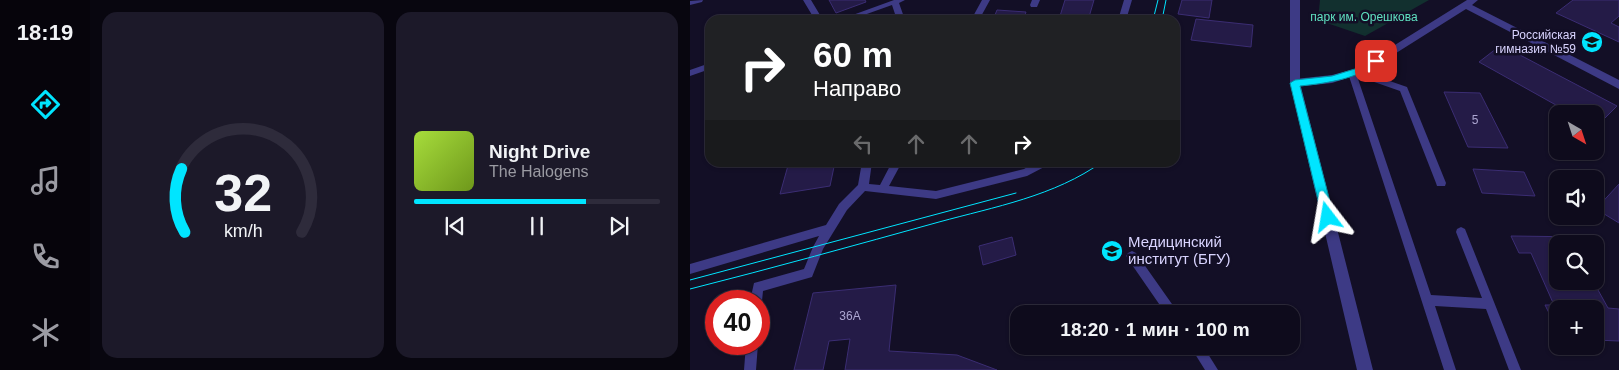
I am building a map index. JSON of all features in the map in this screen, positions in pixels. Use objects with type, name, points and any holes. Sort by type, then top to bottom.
[{"type":"street","points":[[1295,0],[1295,83],[1365,370]]},
{"type":"street","points":[[1295,83],[1332,79],[1362,70],[1469,2],[1619,85]]},
{"type":"lane","points":[[690,3],[699,0]]},
{"type":"lane","points":[[807,0],[816,15]]},
{"type":"lane","points":[[978,15],[986,0]]},
{"type":"lane","points":[[1124,15],[1128,0]]},
{"type":"lane","points":[[857,15],[898,1],[900,15]]},
{"type":"lane","points":[[690,72],[705,68]]},
{"type":"lane","points":[[1353,73],[1404,89],[1441,183]]},
{"type":"lane","points":[[1353,73],[1450,370]]},
{"type":"lane","points":[[758,290],[758,287],[808,273],[818,247],[843,206],[863,187],[866,167]]},
{"type":"lane","points":[[882,190],[895,167]]},
{"type":"lane","points":[[863,187],[936,195],[1027,172],[1036,167]]},
{"type":"lane","points":[[690,269],[830,228]]},
{"type":"lane","points":[[1461,232],[1515,370]]},
{"type":"lane","points":[[1132,256],[1167,305]]},
{"type":"lane","points":[[1427,300],[1490,304]]},
{"type":"lane","points":[[750,370],[751,355]]},
{"type":"lane","points":[[1202,355],[1212,370]]},
{"type":"green space","name":"парк им. Орешкова","points":[[1320,0],[1429,0],[1365,36],[1318,20]]},
{"type":"building","points":[[829,0],[865,0],[866,2],[836,13]]},
{"type":"building","points":[[1065,0],[1094,0],[1090,15],[1060,15]]},
{"type":"building","points":[[1182,0],[1212,0],[1209,18],[1178,14]]},
{"type":"building","points":[[1573,0],[1619,0],[1619,16],[1611,23],[1619,27],[1619,42],[1556,13]]},
{"type":"building","points":[[997,10],[1026,12],[1025,15],[995,15]]},
{"type":"building","points":[[1196,19],[1253,25],[1251,47],[1191,40]]},
{"type":"building","points":[[1501,45],[1617,106],[1604,119],[1604,105],[1556,105],[1479,62]]},
{"type":"building","points":[[1444,92],[1480,93],[1508,148],[1468,147]]},
{"type":"building","points":[[788,167],[834,167],[830,186],[780,194]]},
{"type":"building","points":[[1473,169],[1524,172],[1535,196],[1482,193]]},
{"type":"building","points":[[1619,184],[1619,223],[1604,214],[1604,200]]},
{"type":"building","points":[[1511,236],[1549,236],[1549,290],[1598,290],[1604,300],[1552,300],[1531,253],[1519,253]]},
{"type":"building","points":[[1012,237],[1016,255],[983,265],[979,246]]},
{"type":"building","points":[[896,285],[889,351],[957,355],[997,370],[845,370],[850,339],[829,341],[823,370],[794,370],[813,293]]},
{"type":"building","points":[[1604,301],[1608,308],[1619,309],[1619,341],[1604,340]]},
{"type":"building","points":[[1545,305],[1549,305],[1549,313]]},
{"type":"tram line","points":[[1154,15],[1158,0]]},
{"type":"tram line","points":[[1163,15],[1166,0]]},
{"type":"tram line","points":[[690,289],[1024,199],[1064,184],[1094,167]]},
{"type":"tram line","points":[[690,280],[1016,193]]},
{"type":"place","name":"Российская гимназия №59","points":[[1592,42]]},
{"type":"place","name":"Медицинский институт (БГУ)","points":[[1112,251]]},
{"type":"route","points":[[1328,217],[1295,83],[1332,79],[1362,70],[1376,61]]}]
